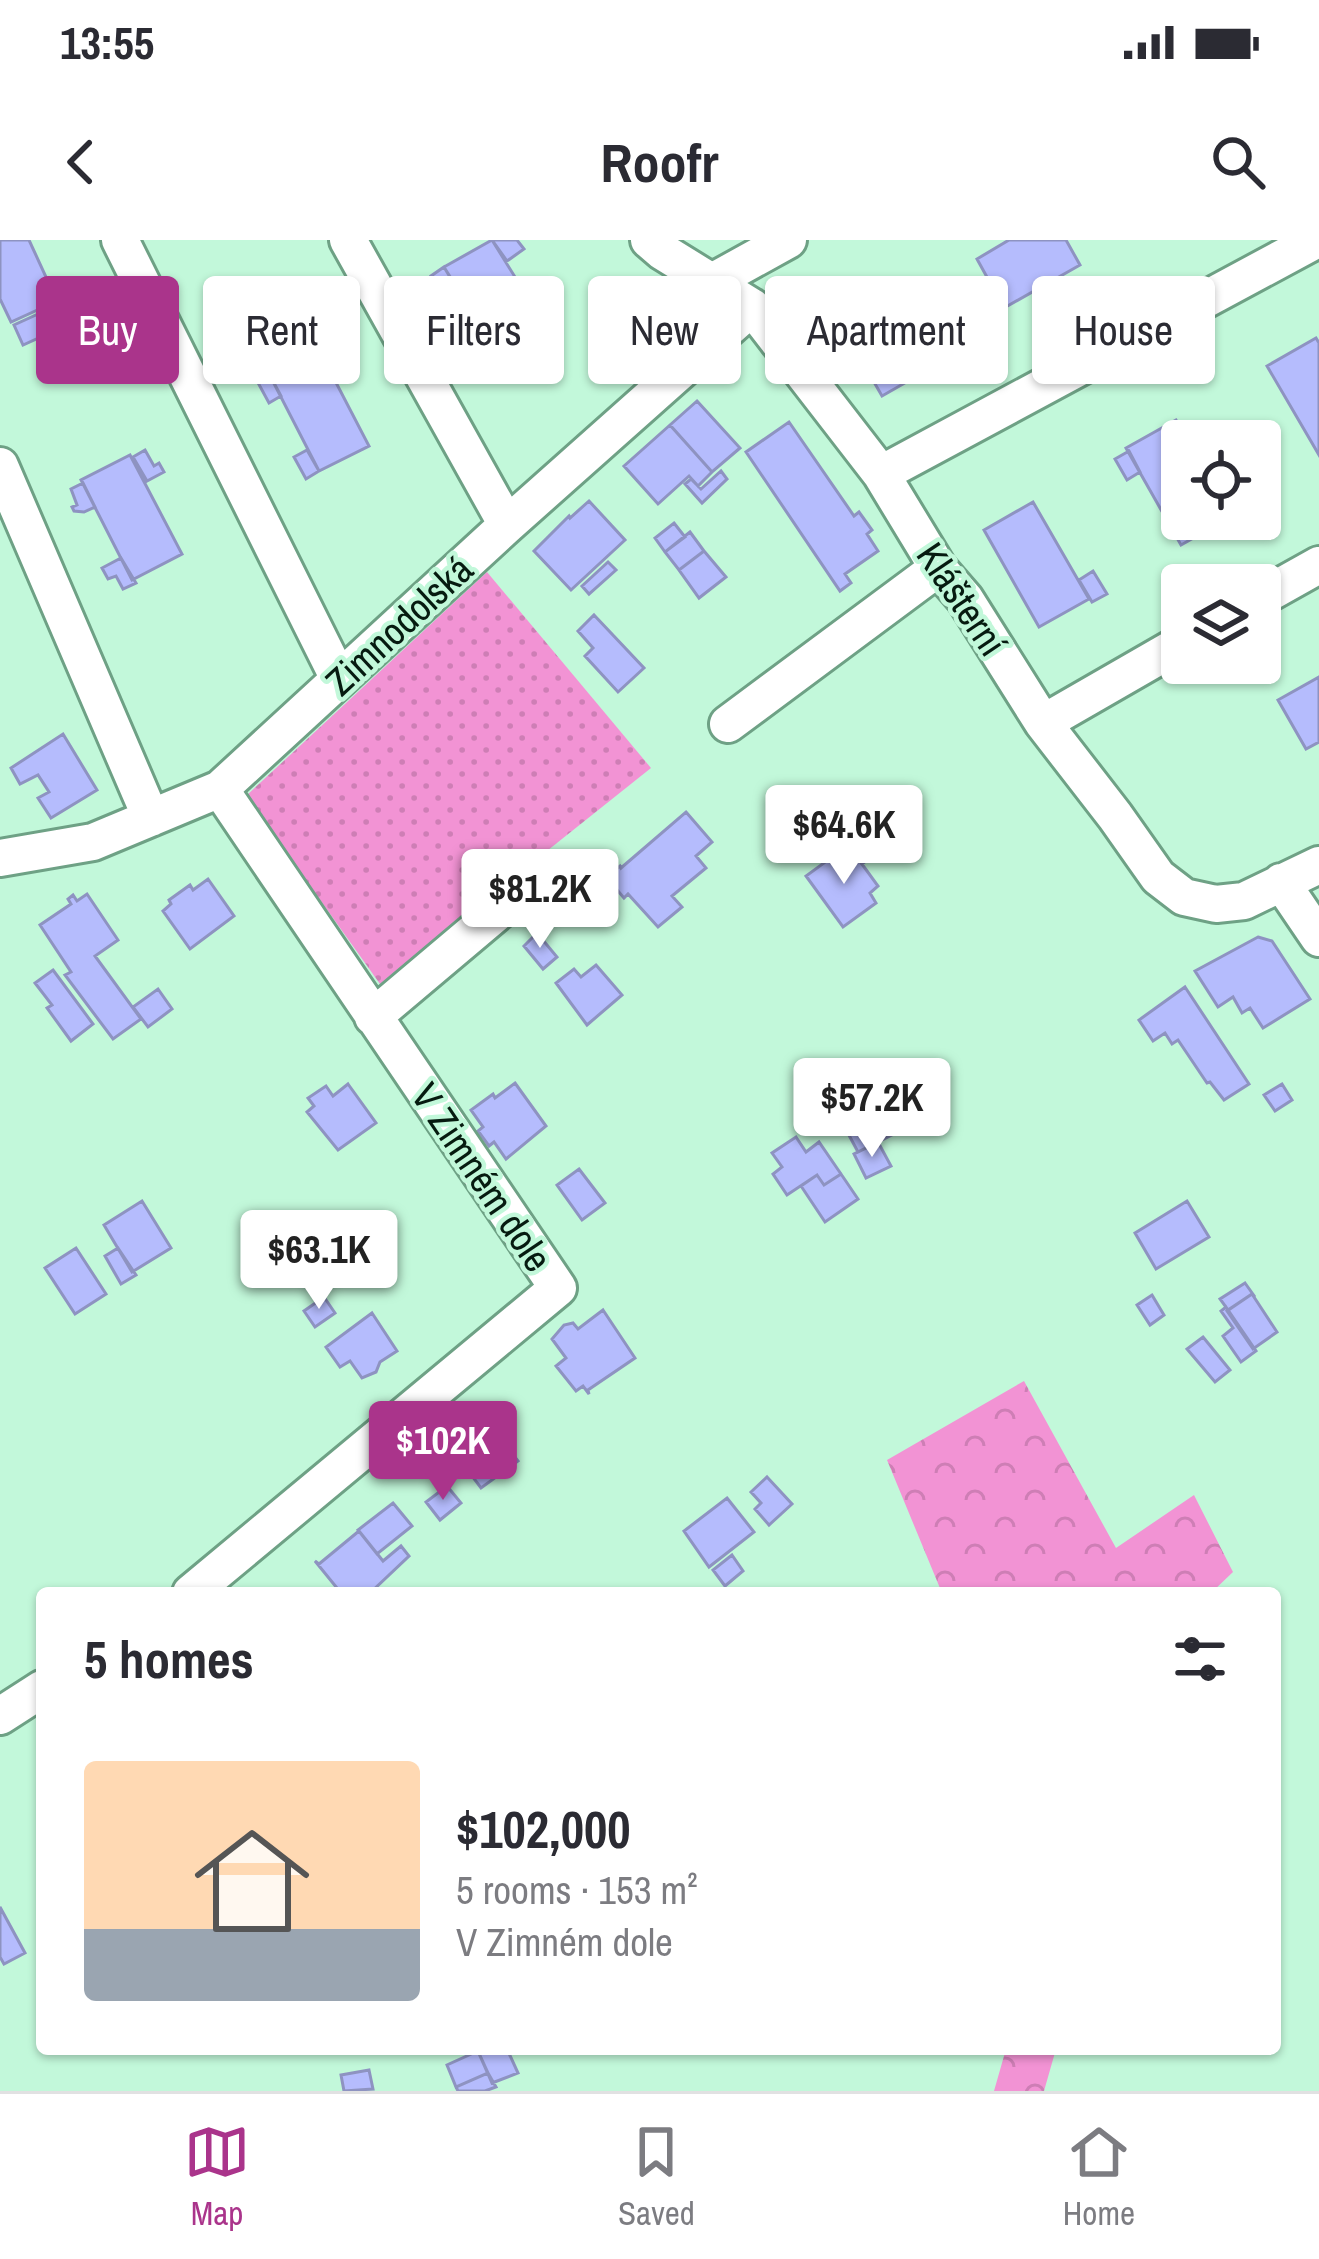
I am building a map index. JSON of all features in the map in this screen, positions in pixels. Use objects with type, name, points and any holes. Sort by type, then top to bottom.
[{"type":"street","points":[[120,240],[339,679]]},
{"type":"street","points":[[348,240],[507,525]]},
{"type":"street","name":"Klášterní","points":[[649,240],[702,276]]},
{"type":"street","points":[[723,276],[788,240]]},
{"type":"street","points":[[881,474],[1316,240]]},
{"type":"street","name":"Klášterní","points":[[741,300],[752,307],[881,474],[1043,723],[1158,877],[1184,897],[1216,904],[1244,901],[1281,882]]},
{"type":"street","name":"Zimnodolská","points":[[0,858],[93,842],[220,789],[752,307]]},
{"type":"street","points":[[0,466],[151,818]]},
{"type":"street","points":[[1281,586],[1319,565]]},
{"type":"street","points":[[728,724],[938,568]]},
{"type":"street","points":[[1043,723],[1161,655]]},
{"type":"street","name":"V Zimném dole","points":[[198,1587],[558,1288],[220,789]]},
{"type":"street","points":[[1319,866],[1281,882],[1319,938]]},
{"type":"street","points":[[373,1017],[533,882]]},
{"type":"street","points":[[0,1716],[36,1693]]},
{"type":"green space","points":[[487,572],[651,768],[380,984],[246,796]]},
{"type":"green space","points":[[1024,1381],[1116,1548],[1194,1495],[1233,1572],[1217,1587],[940,1587],[887,1460]]},
{"type":"green space","points":[[1004,2055],[1054,2055],[1044,2091],[994,2091]]},
{"type":"building","points":[[0,240],[29,240],[46,276],[36,276],[36,311],[11,322],[0,299]]},
{"type":"building","points":[[492,240],[514,276],[449,276],[444,267]]},
{"type":"building","points":[[492,240],[517,240],[524,249],[507,261]]},
{"type":"building","points":[[1009,240],[1066,240],[1080,265],[1061,276],[1032,276],[1032,292],[1008,306],[1008,276],[986,276],[977,259]]},
{"type":"building","points":[[36,315],[36,339],[23,345],[14,325]]},
{"type":"building","points":[[1316,338],[1319,343],[1319,455],[1267,366]]},
{"type":"building","points":[[259,384],[274,384],[281,396],[269,403]]},
{"type":"building","points":[[274,384],[337,384],[369,446],[319,471]]},
{"type":"building","points":[[875,384],[903,384],[882,396]]},
{"type":"building","points":[[697,401],[740,448],[712,472],[670,425]]},
{"type":"building","points":[[789,422],[854,516],[859,512],[872,530],[867,534],[878,551],[845,574],[851,583],[840,591],[746,452]]},
{"type":"building","points":[[670,425],[712,472],[698,486],[689,476],[658,504],[624,466]]},
{"type":"building","points":[[1161,428],[1161,510],[1126,448]]},
{"type":"building","points":[[145,450],[154,466],[159,463],[164,472],[147,481],[133,457]]},
{"type":"building","points":[[307,450],[319,471],[306,479],[294,457]]},
{"type":"building","points":[[1129,451],[1140,472],[1127,480],[1115,459]]},
{"type":"building","points":[[130,455],[182,554],[132,580],[81,480]]},
{"type":"building","points":[[721,471],[727,479],[702,503],[685,484],[691,479],[701,489]]},
{"type":"building","points":[[83,483],[95,507],[74,511],[77,505],[71,489]]},
{"type":"building","points":[[589,501],[625,540],[571,590],[534,551]]},
{"type":"building","points":[[1033,502],[1089,599],[1039,627],[984,530]]},
{"type":"building","points":[[674,523],[685,537],[665,552],[655,538]]},
{"type":"building","points":[[690,532],[704,551],[679,570],[665,552]]},
{"type":"building","points":[[704,551],[726,577],[699,598],[679,570]]},
{"type":"building","points":[[121,558],[136,583],[123,589],[116,576],[108,579],[102,568]]},
{"type":"building","points":[[608,562],[616,570],[589,594],[582,586]]},
{"type":"building","points":[[1093,571],[1107,594],[1092,602],[1079,580]]},
{"type":"building","points":[[594,615],[644,668],[618,692],[585,656],[593,648],[578,631]]},
{"type":"building","points":[[1319,677],[1319,742],[1306,749],[1278,700]]},
{"type":"building","points":[[63,734],[97,790],[51,818],[38,798],[49,792],[38,775],[20,784],[11,768]]},
{"type":"building","points":[[686,812],[712,842],[696,856],[706,868],[672,896],[682,907],[658,927],[606,877]]},
{"type":"building","points":[[868,837],[877,852],[855,864],[846,852]]},
{"type":"building","points":[[843,849],[854,864],[859,860],[878,886],[870,893],[876,903],[843,927],[806,876]]},
{"type":"building","points":[[208,879],[234,916],[190,949],[163,911],[171,904],[169,900],[190,885],[193,890]]},
{"type":"building","points":[[87,894],[118,940],[95,956],[141,1019],[113,1039],[65,975],[71,972],[40,925],[71,904],[68,899],[73,895],[77,901]]},
{"type":"building","points":[[537,933],[557,957],[543,969],[524,946]]},
{"type":"building","points":[[1258,937],[1272,941],[1310,999],[1263,1028],[1250,1008],[1242,1013],[1233,997],[1218,1007],[1195,971]]},
{"type":"building","points":[[596,965],[622,995],[587,1025],[556,983],[574,969],[581,977]]},
{"type":"building","points":[[53,970],[93,1024],[71,1041],[35,983]]},
{"type":"building","points":[[1185,987],[1249,1084],[1224,1100],[1178,1040],[1172,1044],[1165,1033],[1153,1041],[1139,1020]]},
{"type":"building","points":[[158,989],[172,1009],[148,1027],[133,1007]]},
{"type":"building","points":[[515,1083],[546,1126],[506,1159],[478,1131],[483,1127],[471,1110]]},
{"type":"building","points":[[348,1084],[376,1123],[338,1150],[307,1112],[314,1106],[308,1098],[326,1086],[333,1096]]},
{"type":"building","points":[[1282,1084],[1292,1100],[1275,1111],[1264,1095]]},
{"type":"building","points":[[911,1089],[925,1118],[878,1142],[863,1113]]},
{"type":"building","points":[[863,1113],[878,1142],[858,1152],[843,1124]]},
{"type":"building","points":[[796,1137],[806,1152],[819,1142],[841,1174],[824,1185],[817,1175],[787,1195],[773,1174],[782,1167],[772,1153]]},
{"type":"building","points":[[878,1142],[891,1166],[866,1178],[854,1154]]},
{"type":"building","points":[[579,1169],[605,1203],[582,1220],[557,1185]]},
{"type":"building","points":[[841,1174],[858,1199],[825,1222],[801,1186],[817,1175],[824,1185]]},
{"type":"building","points":[[142,1201],[171,1248],[132,1272],[104,1225]]},
{"type":"building","points":[[1187,1201],[1209,1237],[1156,1269],[1135,1233]]},
{"type":"building","points":[[76,1248],[106,1294],[75,1314],[45,1268]]},
{"type":"building","points":[[118,1248],[136,1275],[121,1284],[105,1256]]},
{"type":"building","points":[[1245,1283],[1255,1297],[1252,1294],[1228,1310],[1220,1299]]},
{"type":"building","points":[[1252,1294],[1277,1332],[1253,1349],[1227,1311]]},
{"type":"building","points":[[1152,1295],[1164,1315],[1150,1325],[1137,1305]]},
{"type":"building","points":[[324,1297],[335,1313],[315,1327],[304,1311]]},
{"type":"building","points":[[1226,1307],[1256,1351],[1241,1362],[1223,1336],[1233,1328],[1221,1311]]},
{"type":"building","points":[[603,1310],[635,1358],[588,1390],[589,1394],[583,1386],[576,1391],[556,1366],[566,1358],[552,1339],[564,1325],[573,1323],[578,1329]]},
{"type":"building","points":[[372,1313],[397,1351],[380,1362],[376,1372],[362,1378],[350,1361],[340,1367],[326,1347]]},
{"type":"building","points":[[1203,1337],[1230,1370],[1215,1382],[1187,1349]]},
{"type":"building","points":[[490,1425],[518,1461],[481,1488],[454,1452],[458,1450],[452,1442],[474,1426],[479,1433]]},
{"type":"building","points":[[767,1477],[792,1504],[769,1525],[755,1509],[761,1503],[751,1492]]},
{"type":"building","points":[[447,1486],[461,1503],[440,1520],[426,1502]]},
{"type":"building","points":[[727,1498],[754,1532],[709,1567],[684,1531]]},
{"type":"building","points":[[393,1503],[412,1526],[377,1554],[358,1530]]},
{"type":"building","points":[[359,1531],[383,1561],[401,1546],[409,1556],[376,1587],[336,1587],[315,1561],[319,1564]]},
{"type":"building","points":[[732,1555],[743,1571],[725,1586],[713,1570]]},
{"type":"building","points":[[0,1907],[25,1953],[4,1964],[0,1957]]},
{"type":"building","points":[[480,2055],[510,2055],[518,2073],[492,2083]]},
{"type":"building","points":[[480,2055],[488,2073],[456,2087],[447,2065]]},
{"type":"building","points":[[369,2070],[373,2089],[344,2091],[341,2075]]},
{"type":"building","points":[[488,2073],[496,2087],[458,2091],[456,2087]]}]
